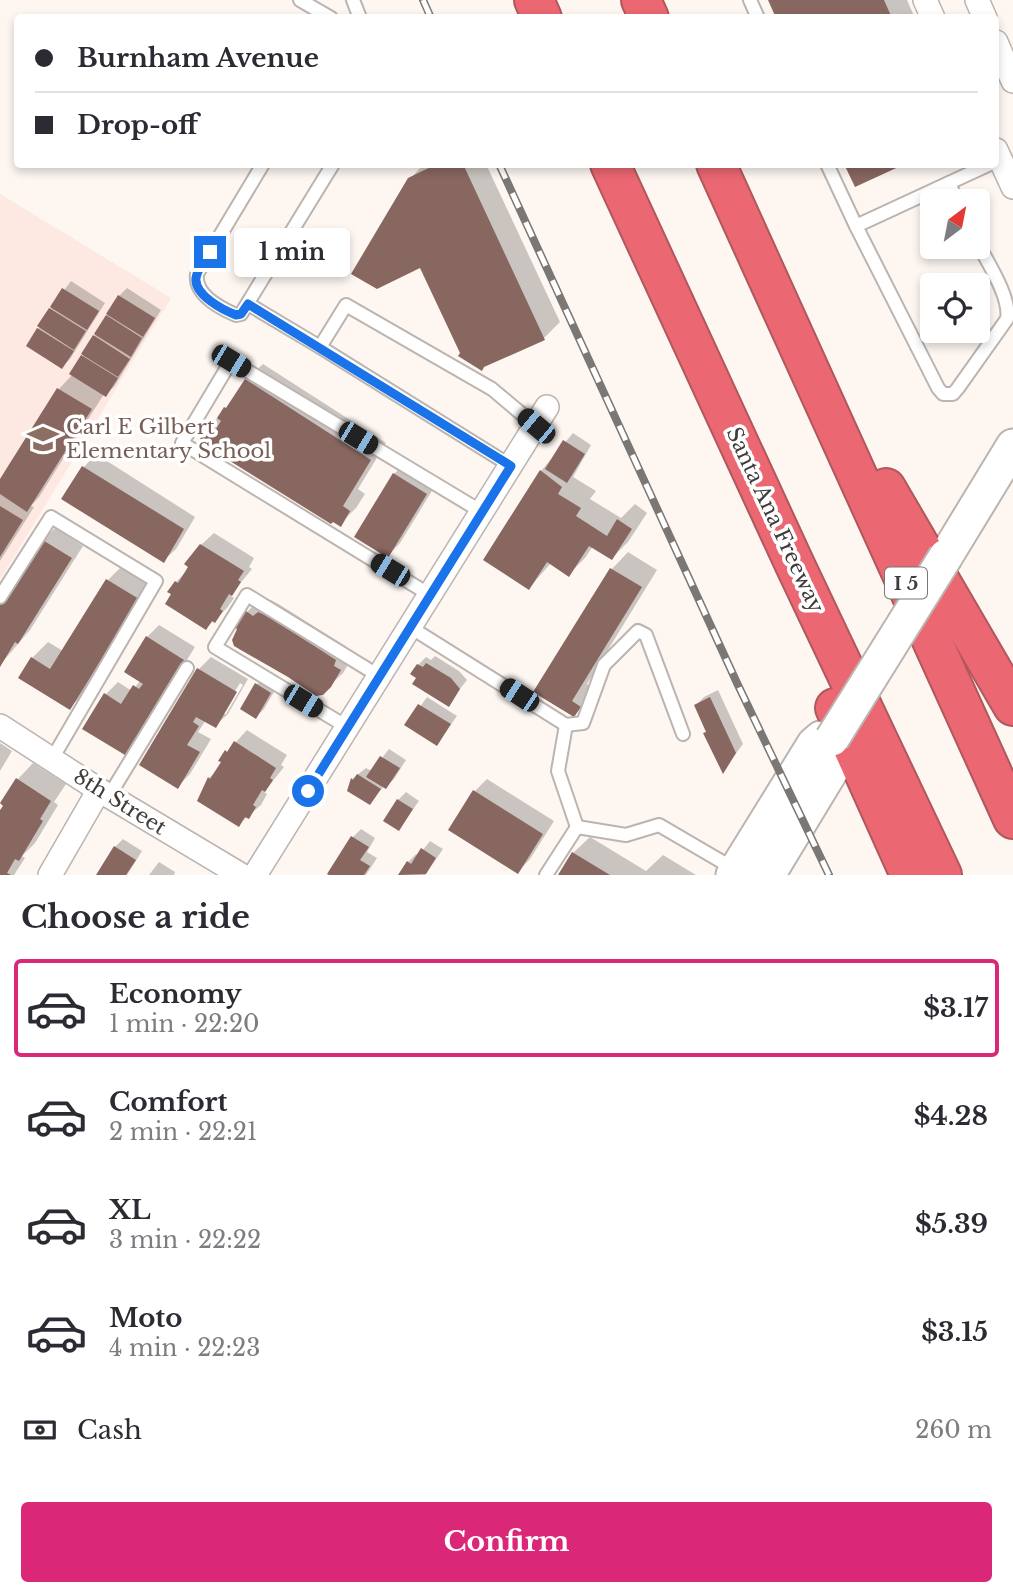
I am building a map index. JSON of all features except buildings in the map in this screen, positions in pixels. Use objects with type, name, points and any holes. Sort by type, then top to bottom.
[{"type":"highway","name":"Santa Ana Freeway","points":[[612,168],[942,875]]},
{"type":"highway","name":"I 5","points":[[718,168],[1013,820]]},
{"type":"highway","points":[[799,346],[895,502],[1013,706]]},
{"type":"highway","points":[[795,565],[814,662],[910,875]]},
{"type":"main road","points":[[746,874],[838,758],[838,749],[832,738],[1013,446]]},
{"type":"street","points":[[999,49],[1013,81]]},
{"type":"street","points":[[999,165],[1013,187]]},
{"type":"street","points":[[255,875],[542,416]]},
{"type":"street","name":"8th Street","points":[[0,726],[104,793],[241,875]]},
{"type":"street","points":[[50,875],[104,793]]},
{"type":"lane","points":[[300,0],[324,14]]},
{"type":"lane","points":[[261,168],[195,281],[200,292],[229,312],[241,314],[331,168]]},
{"type":"lane","points":[[829,168],[938,388],[946,394],[953,394],[958,388],[1007,319],[1004,296],[986,259]]},
{"type":"lane","points":[[856,226],[978,168]]},
{"type":"lane","points":[[949,183],[952,189]]},
{"type":"lane","points":[[248,304],[511,466]]},
{"type":"lane","points":[[320,347],[346,305],[542,416]]},
{"type":"lane","points":[[430,595],[182,443],[231,361],[482,512]]},
{"type":"lane","points":[[0,597],[51,517],[156,581],[51,759]]},
{"type":"lane","points":[[347,727],[215,647],[247,595],[379,676]]},
{"type":"lane","points":[[410,627],[566,725],[583,723],[604,665],[638,631],[646,635],[683,734]]},
{"type":"lane","points":[[104,793],[187,668]]},
{"type":"lane","points":[[566,725],[558,771],[577,827]]},
{"type":"lane","points":[[577,827],[626,835],[659,825],[746,874]]},
{"type":"lane","points":[[546,875],[577,827]]},
{"type":"shaded area","name":"Carl E Gilbert Elementary School","points":[[0,194],[171,298],[0,580]]},
{"type":"railway","points":[[423,0],[429,14]]},
{"type":"railway","points":[[501,168],[737,683],[829,875]]},
{"type":"place","name":"Carl E Gilbert Elementary School","points":[[43,439]]},
{"type":"route","points":[[210,252],[195,281],[200,292],[236,315],[241,314],[248,304],[511,466],[308,791]]}]
